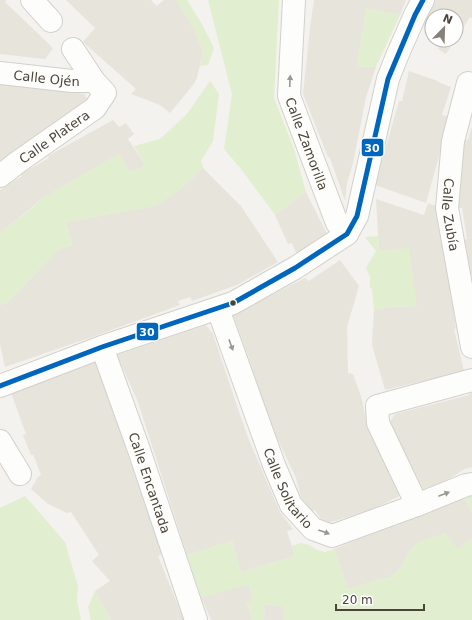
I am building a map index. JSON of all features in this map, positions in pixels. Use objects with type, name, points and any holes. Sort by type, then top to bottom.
[{"type":"street","points":[[32,0],[51,21]]},
{"type":"street","name":"Calle Zamorilla","points":[[294,0],[289,96],[337,223],[347,234]]},
{"type":"street","points":[[0,386],[102,347],[233,303],[288,272],[347,234],[357,216],[388,79],[414,15],[424,0]]},
{"type":"street","points":[[73,49],[100,87]]},
{"type":"street","name":"Calle Ojén","points":[[0,73],[72,81],[100,87]]},
{"type":"street","name":"Calle Zubía","points":[[468,83],[453,141],[447,208],[472,347]]},
{"type":"street","name":"Calle Platera","points":[[0,176],[95,108],[100,87]]},
{"type":"street","name":"Calle Solitario","points":[[218,309],[274,464],[291,505],[313,529],[332,536],[472,484]]},
{"type":"street","name":"Calle Encantada","points":[[102,347],[139,450],[196,620]]},
{"type":"street","points":[[417,504],[378,423],[377,406],[472,380]]},
{"type":"street","points":[[0,441],[20,474]]},
{"type":"shaded area","points":[[0,0],[7,0],[5,1],[6,3],[53,48],[45,59],[0,54]]},
{"type":"shaded area","points":[[66,0],[151,0],[157,6],[164,0],[176,0],[195,31],[203,52],[197,78],[170,113],[160,105],[131,94],[136,89],[83,42],[95,28]]},
{"type":"shaded area","points":[[314,0],[406,0],[400,15],[366,9],[357,66],[376,67],[366,97],[353,163],[347,183],[345,201],[330,158],[328,157],[303,94]]},
{"type":"shaded area","points":[[436,0],[472,0],[472,18],[470,17],[464,26],[464,8],[431,8]]},
{"type":"shaded area","points":[[439,48],[450,48],[446,54]]},
{"type":"shaded area","points":[[409,71],[451,87],[442,115],[450,117],[426,203],[375,185],[399,101],[402,101]]},
{"type":"shaded area","points":[[0,84],[86,94],[85,96],[89,101],[0,167]]},
{"type":"shaded area","points":[[113,120],[119,127],[126,123],[134,134],[128,139],[146,166],[130,172],[119,154],[36,202],[37,203],[0,233],[0,190],[22,176],[21,174],[49,158],[48,156]]},
{"type":"shaded area","points":[[472,127],[472,275],[469,275],[463,240],[467,239],[462,208],[456,208],[460,139],[468,140]]},
{"type":"shaded area","points":[[203,168],[241,206],[278,262],[237,285],[192,301],[190,297],[178,301],[180,305],[5,367],[0,344],[0,305],[7,303],[59,249],[72,245],[66,222],[105,215],[178,191]]},
{"type":"shaded area","points":[[306,192],[328,236],[296,253],[292,243],[288,244],[275,215]]},
{"type":"shaded area","points":[[376,199],[424,215],[428,203],[438,207],[456,328],[454,329],[464,371],[385,390],[372,345],[374,310],[391,307],[417,306],[391,250],[379,251]]},
{"type":"shaded area","points":[[340,260],[359,286],[347,327],[348,373],[353,374],[361,396],[366,419],[384,451],[400,492],[398,497],[370,510],[325,524],[315,510],[310,513],[304,500],[302,501],[296,478],[270,423],[233,315],[305,278],[309,281]]},
{"type":"shaded area","points":[[206,325],[213,334],[249,440],[280,512],[293,529],[287,531],[295,556],[241,573],[232,541],[187,555],[138,402],[117,355]]},
{"type":"shaded area","points":[[95,362],[110,401],[162,554],[158,556],[185,620],[111,620],[95,591],[110,581],[92,561],[99,555],[71,512],[67,513],[48,504],[31,489],[38,477],[41,475],[23,435],[26,434],[11,393]]},
{"type":"shaded area","points":[[472,393],[472,467],[465,469],[425,493],[390,422],[395,414]]},
{"type":"shaded area","points":[[462,495],[472,512],[472,538],[458,549],[411,548],[403,564],[389,577],[348,589],[334,549],[408,521]]},
{"type":"shaded area","points":[[249,584],[252,602],[247,603],[252,620],[211,620],[201,597]]},
{"type":"shaded area","points":[[265,604],[282,606],[284,620],[264,620]]},
{"type":"green space","points":[[175,0],[187,0],[203,26],[214,48],[208,65],[200,66],[203,52],[195,31]]},
{"type":"green space","points":[[208,0],[279,0],[274,98],[294,149],[306,192],[275,215],[241,169],[224,149],[232,94]]},
{"type":"green space","points":[[366,8],[400,15],[376,67],[357,66]]},
{"type":"green space","points":[[210,81],[219,94],[213,141],[201,161],[203,168],[178,191],[156,206],[66,222],[72,245],[59,249],[7,303],[0,305],[0,233],[37,204],[36,202],[119,154],[130,172],[146,166],[134,146],[160,139],[187,114]]},
{"type":"green space","points":[[378,236],[379,251],[409,248],[417,306],[391,307],[374,310],[372,288],[370,288],[370,277],[366,268],[376,251],[365,237]]},
{"type":"green space","points":[[462,495],[472,496],[472,512]]},
{"type":"green space","points":[[25,496],[65,542],[78,586],[77,601],[81,620],[0,620],[0,508]]},
{"type":"green space","points":[[445,533],[458,549],[472,538],[472,620],[284,620],[282,606],[265,604],[264,620],[252,620],[247,603],[252,602],[249,585],[201,597],[187,555],[232,541],[241,573],[295,556],[292,546],[301,543],[325,552],[334,549],[348,589],[389,577],[403,564],[411,548],[418,542]]},
{"type":"green space","points":[[95,591],[111,620],[91,620],[88,607]]},
{"type":"transit line","name":"30","points":[[0,386],[102,347],[233,303],[295,268],[347,234],[357,216],[388,79],[415,15],[423,0]]}]
